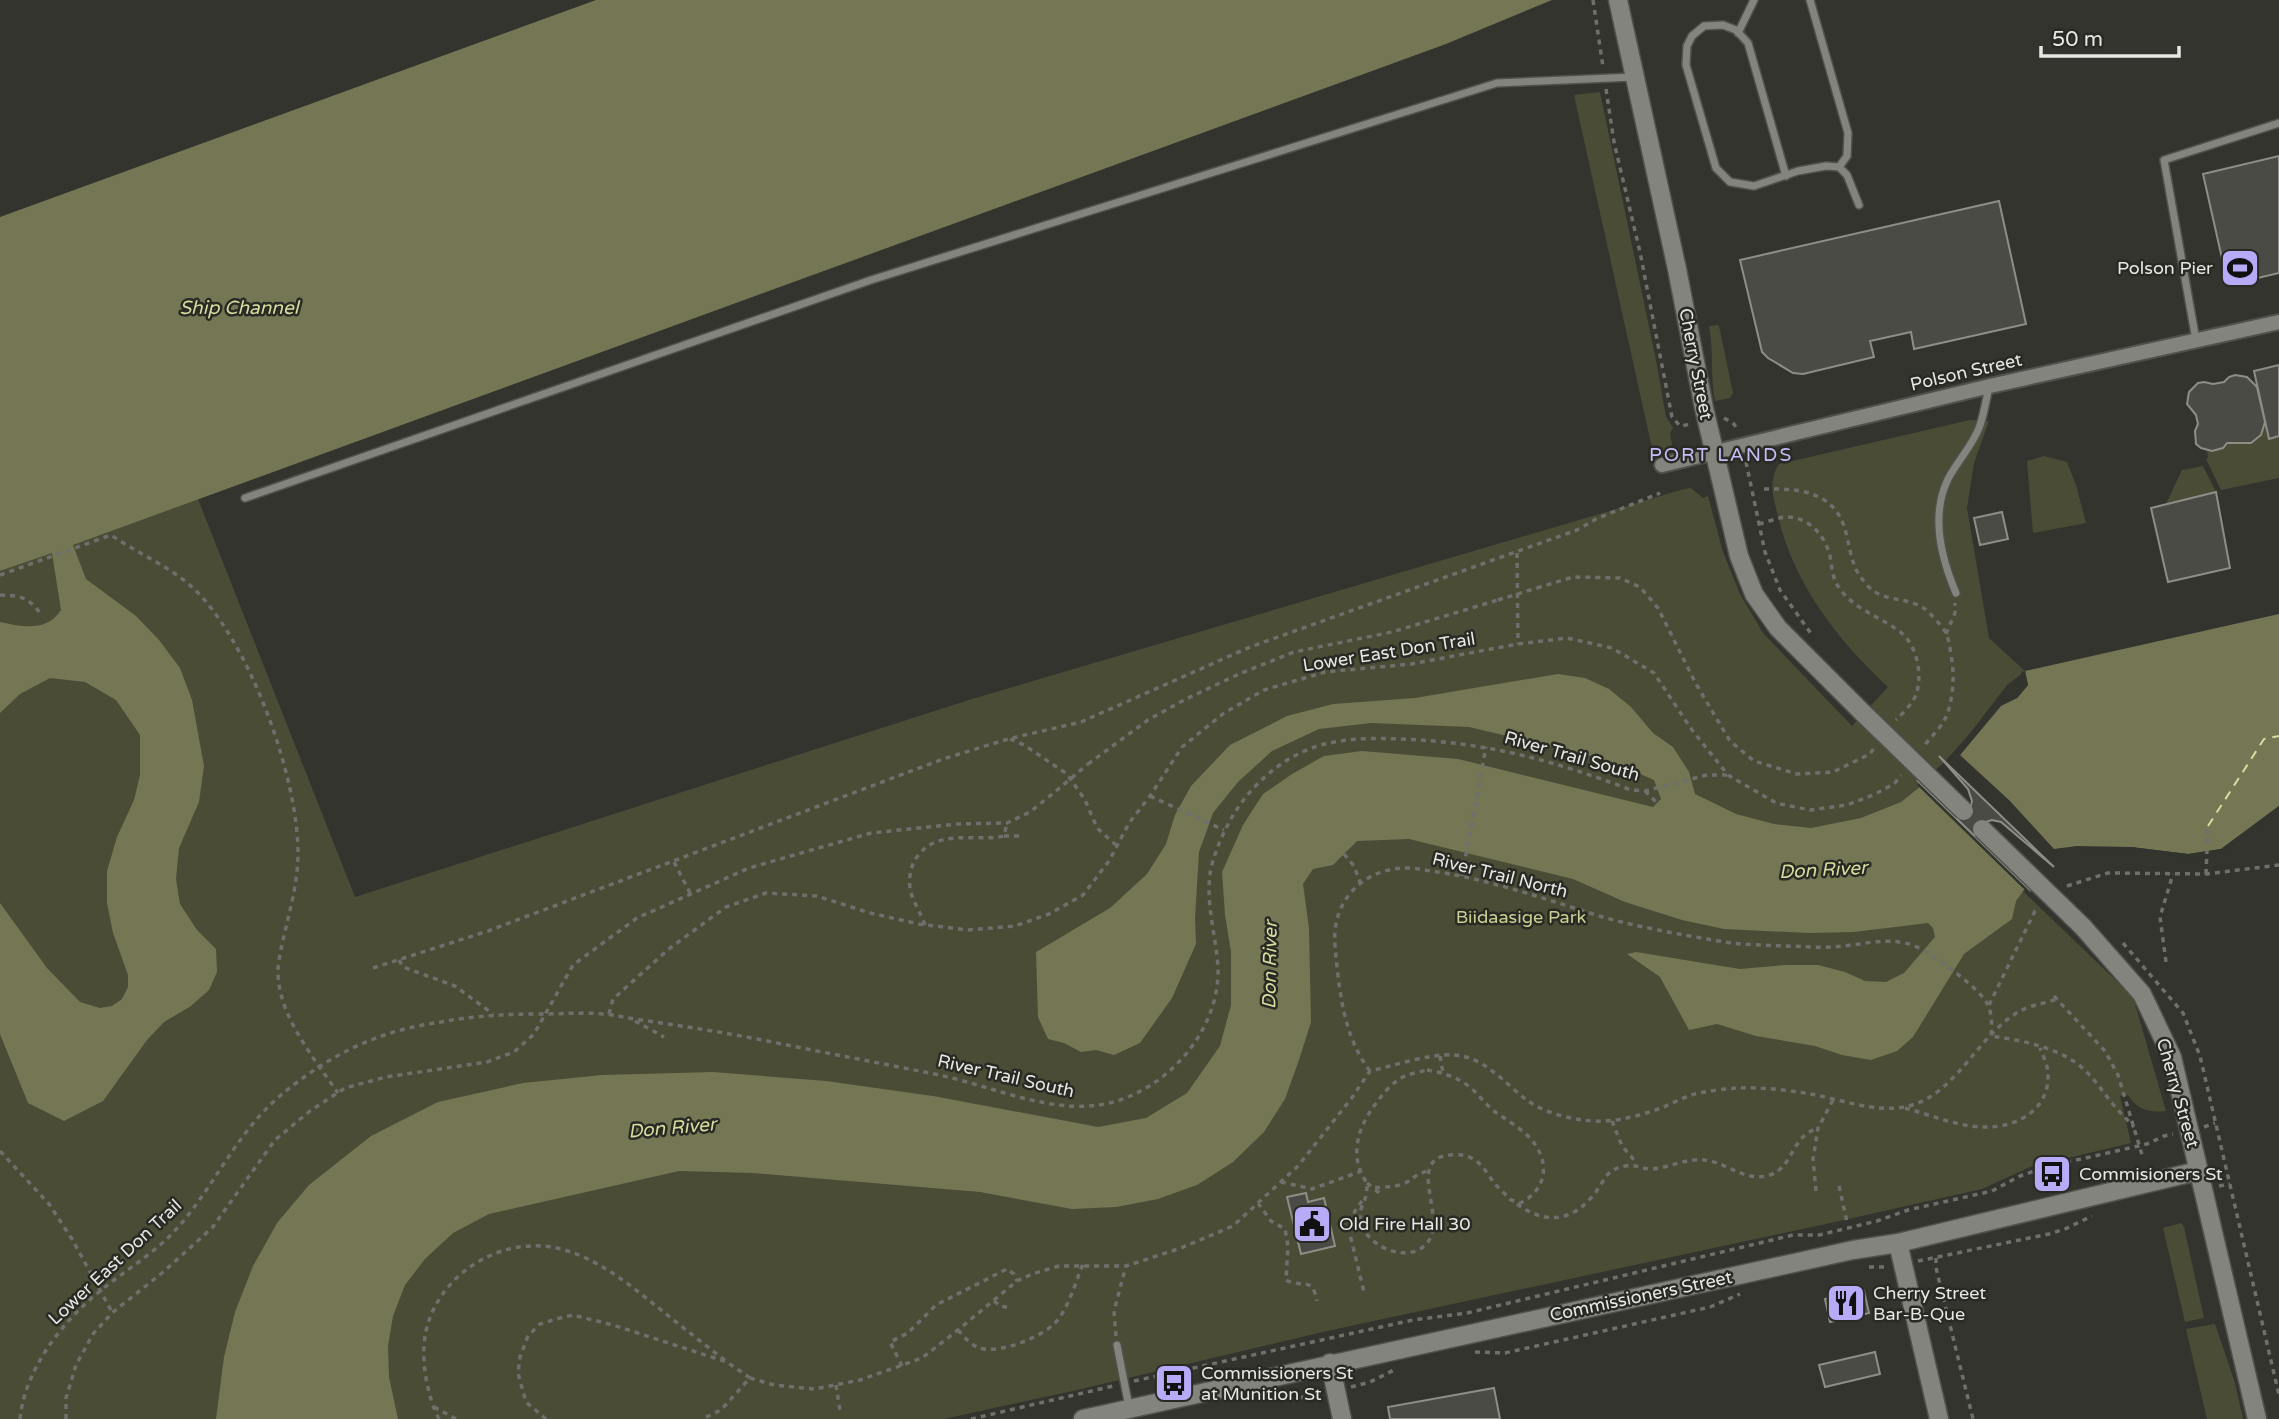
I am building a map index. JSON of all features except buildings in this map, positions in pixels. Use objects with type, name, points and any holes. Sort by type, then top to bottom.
[{"type":"street","name":"Cherry Street","points":[[1618,0],[1714,453],[1739,556],[1754,594],[1778,628],[1964,811]]},
{"type":"street","name":"Polson Street","points":[[1662,465],[1990,386],[2279,322]]},
{"type":"street","name":"Cherry Street","points":[[1982,829],[2083,927],[2115,961],[2147,1003],[2172,1057],[2257,1419]]},
{"type":"street","name":"Commissioners Street","points":[[1083,1419],[1853,1250],[1898,1243],[2199,1171]]},
{"type":"street","points":[[1898,1243],[1938,1419]]},
{"type":"street","points":[[1330,1363],[1342,1419]]},
{"type":"lane","points":[[1738,33],[1754,0]]},
{"type":"lane","points":[[1810,0],[1848,132],[1847,156],[1839,167]]},
{"type":"lane","points":[[1786,176],[1748,43],[1738,33],[1723,25],[1704,26],[1692,36],[1687,46],[1686,65],[1716,168],[1730,182],[1754,186],[1826,166],[1839,167],[1847,175],[1859,205]]},
{"type":"lane","points":[[245,498],[871,280],[1497,83],[1635,77]]},
{"type":"lane","points":[[2196,341],[2164,160],[2279,123]]},
{"type":"lane","points":[[1956,593],[1939,543],[1939,511],[1947,481],[1979,430],[1990,386]]},
{"type":"lane","points":[[1117,1345],[1129,1408]]},
{"type":"path","points":[[1593,0],[1615,142],[1640,252],[1672,417],[1680,426],[1693,424]]},
{"type":"path","points":[[1718,418],[1727,419],[1740,432]]},
{"type":"path","points":[[1749,478],[1765,552],[1780,590],[1814,638]]},
{"type":"path","points":[[1764,489],[1804,490],[1825,502],[1842,522],[1850,558],[1857,573],[1871,591],[1925,609],[1946,634],[1953,681],[1946,717],[1916,755]]},
{"type":"path","points":[[373,968],[488,931],[943,759],[1008,738],[1081,722],[1250,647],[1517,553],[1660,493]]},
{"type":"path","points":[[1759,524],[1785,517],[1811,524],[1819,532],[1829,555],[1834,582],[1866,612],[1901,632],[1915,654],[1920,678],[1915,697],[1893,725]]},
{"type":"path","points":[[0,575],[111,535],[165,567],[191,587],[222,622],[248,670],[286,765],[298,862],[297,884],[279,963],[282,998],[305,1047],[338,1093]]},
{"type":"path","points":[[1517,553],[1518,644]]},
{"type":"path","name":"Lower East Don Trail","points":[[66,1419],[66,1398],[76,1365],[93,1334],[112,1313],[212,1228],[275,1140],[310,1111],[345,1088],[386,1077],[486,1062],[514,1052],[534,1034],[573,965],[638,918],[749,869],[871,833],[957,824],[1007,823],[1030,812],[1088,764],[1148,720],[1184,699],[1294,652],[1392,632],[1573,577],[1620,578],[1640,587],[1658,608],[1696,684],[1730,741],[1754,761],[1797,774],[1833,772],[1870,754],[1878,744]]},
{"type":"path","points":[[1946,634],[1955,613],[1956,593]]},
{"type":"path","points":[[0,595],[23,597],[40,613]]},
{"type":"path","name":"Lower East Don Trail","points":[[20,1419],[28,1383],[48,1347],[99,1292],[145,1258],[176,1230],[261,1113],[319,1066],[386,1034],[425,1025],[494,1014],[609,1014],[613,999],[670,947],[726,907],[766,893],[817,895],[870,913],[925,925],[968,930],[1015,926],[1049,915],[1083,895],[1109,861],[1129,823],[1182,747],[1224,713],[1264,690],[1325,673],[1411,664],[1518,644],[1567,638],[1612,648],[1654,673],[1692,730],[1728,775],[1776,803],[1810,810],[1847,805],[1894,783],[1902,774]]},
{"type":"path","points":[[1008,738],[1024,745],[1067,774],[1085,800],[1097,828],[1117,846]]},
{"type":"path","name":"River Trail South","points":[[609,1014],[735,1034],[965,1081],[1038,1101],[1076,1108],[1101,1105],[1126,1098],[1169,1073],[1194,1045],[1212,1008],[1218,970],[1210,918],[1210,874],[1222,829],[1245,796],[1265,777],[1315,746],[1379,738],[1486,746],[1545,759],[1631,790],[1645,791],[1707,775],[1728,775]]},
{"type":"path","points":[[1462,876],[1486,746]]},
{"type":"path","points":[[1645,791],[1657,803]]},
{"type":"path","points":[[1150,796],[1222,829]]},
{"type":"path","points":[[1004,836],[1007,823]]},
{"type":"path","points":[[2206,874],[2208,826]]},
{"type":"path","points":[[925,925],[910,885],[912,866],[919,853],[934,842],[951,838],[1022,836]]},
{"type":"path","points":[[1344,854],[1354,866],[1360,882],[1342,905],[1335,939],[1338,982],[1352,1041],[1359,1057],[1370,1071]]},
{"type":"path","points":[[674,862],[690,893]]},
{"type":"path","points":[[2227,871],[2279,865]]},
{"type":"path","name":"River Trail North","points":[[1360,882],[1382,870],[1408,868],[1462,876],[1608,918],[1738,944],[1830,947],[1899,942],[1919,947],[1959,975],[1989,1005],[1991,1036]]},
{"type":"path","points":[[2166,962],[2160,917],[2173,874]]},
{"type":"path","points":[[399,960],[403,967],[455,986],[494,1014]]},
{"type":"path","points":[[439,1419],[426,1388],[425,1332],[434,1308],[445,1291],[464,1271],[489,1256],[515,1247],[541,1246],[561,1249],[593,1261],[622,1278],[750,1378],[774,1385],[815,1389],[860,1380],[922,1357],[1017,1281],[1032,1274],[1059,1266],[1126,1266],[1181,1248],[1233,1226],[1298,1166],[1370,1071],[1440,1056],[1473,1059],[1531,1102],[1560,1115],[1582,1120],[1612,1121],[1659,1109],[1694,1094],[1735,1088],[1773,1089],[1869,1107],[1903,1107],[1917,1104],[1937,1092],[1965,1066],[1982,1044],[2021,1010],[2056,998],[2105,1051],[2118,1074],[2143,1158]]},
{"type":"path","points":[[630,1018],[664,1037]]},
{"type":"path","points":[[1991,1036],[2009,1038],[2062,1054],[2078,1064],[2134,1127]]},
{"type":"path","points":[[1903,1107],[1960,1124],[1984,1128],[2006,1125],[2026,1117],[2041,1102],[2048,1082],[2040,1048]]},
{"type":"path","points":[[1440,1056],[1443,1073]]},
{"type":"path","points":[[1383,1195],[1367,1183],[1360,1172],[1357,1138],[1366,1115],[1384,1092],[1404,1076],[1427,1070],[1451,1075],[1470,1087],[1492,1110],[1528,1135],[1539,1151],[1544,1175],[1539,1188],[1529,1199],[1520,1203],[1511,1200]]},
{"type":"path","points":[[1816,1191],[1813,1159],[1818,1128],[1833,1099]]},
{"type":"path","points":[[1612,1121],[1622,1146],[1635,1165]]},
{"type":"path","points":[[971,1419],[1413,1320],[1467,1313],[1793,1235],[1829,1233],[1908,1210],[1992,1191],[2046,1167],[2140,1146],[2164,1136],[2215,1123]]},
{"type":"path","points":[[1373,1188],[1405,1184],[1419,1173],[1427,1171],[1444,1156],[1459,1154],[1475,1159],[1511,1200],[1529,1213],[1558,1219],[1586,1205],[1611,1170],[1635,1165],[1648,1169],[1671,1167],[1687,1161],[1702,1160],[1720,1163],[1743,1175],[1764,1177],[1782,1168],[1806,1132],[1818,1128]]},
{"type":"path","points":[[0,1152],[49,1204],[72,1239],[112,1313]]},
{"type":"path","points":[[1367,1183],[1366,1197],[1360,1214],[1370,1239],[1393,1251],[1418,1249],[1425,1246],[1434,1231],[1427,1171]]},
{"type":"path","points":[[1281,1182],[1311,1189],[1360,1172]]},
{"type":"path","points":[[2202,1189],[2230,1184],[2279,1395]]},
{"type":"path","points":[[1839,1186],[1847,1222]]},
{"type":"path","points":[[1364,1292],[1348,1226],[1355,1210],[1366,1197]]},
{"type":"path","points":[[1258,1203],[1271,1221],[1285,1229],[1288,1246],[1286,1280],[1307,1284],[1315,1290],[1317,1301]]},
{"type":"path","points":[[1973,1419],[1936,1268],[1936,1257],[2049,1234],[2100,1212]]},
{"type":"path","points":[[958,1330],[969,1342],[985,1349],[1001,1349],[1030,1339],[1055,1323],[1068,1302],[1083,1264]]},
{"type":"path","points":[[1117,1345],[1114,1311],[1126,1266]]},
{"type":"path","points":[[902,1366],[890,1342],[908,1332],[936,1305],[1006,1269],[1014,1274],[1017,1281]]},
{"type":"path","points":[[1465,1353],[1505,1353],[1710,1307],[1746,1291]]},
{"type":"path","points":[[994,1301],[1000,1306],[1011,1308]]},
{"type":"path","points":[[546,1419],[526,1402],[518,1373],[520,1357],[528,1336],[540,1324],[573,1315],[589,1318],[727,1362]]},
{"type":"path","points":[[1251,1402],[1300,1398],[1336,1390],[1370,1382],[1408,1366]]},
{"type":"path","points":[[702,1419],[721,1410],[750,1378]]},
{"type":"path","points":[[836,1385],[840,1411]]},
{"type":"path","points":[[432,1406],[456,1419]]},
{"type":"green space","points":[[1600,92],[1666,417],[1673,428],[1670,433],[1673,451],[1654,457],[1574,95]]},
{"type":"green space","points":[[1717,325],[1733,393],[1730,398],[1715,401],[1709,326]]},
{"type":"green space","name":"Biidaasige Park","points":[[1970,420],[1989,421],[1974,463],[1967,508],[1989,638],[2025,671],[2007,685],[1971,732],[1919,791],[2133,997],[2166,1111],[2144,1109],[2135,1104],[2128,1095],[2120,1096],[2131,1143],[2030,1167],[1982,1189],[1327,1331],[944,1419],[0,1419],[0,571],[198,499],[355,897],[972,699],[1691,488],[1703,498],[1708,496],[1723,552],[1740,594],[1763,633],[1852,726],[1888,687],[1835,630],[1820,610],[1795,565],[1774,502],[1772,489],[1776,470],[1779,464]]},
{"type":"green space","points":[[2265,422],[2269,438],[2279,436],[2279,478],[2221,490],[2206,459],[2207,450],[2216,450],[2233,441],[2254,442],[2262,433]]},
{"type":"green space","points":[[2044,456],[2067,462],[2086,523],[2033,533],[2027,461]]},
{"type":"green space","points":[[2203,466],[2216,492],[2166,504],[2182,470]]},
{"type":"green space","points":[[2181,1223],[2204,1318],[2185,1322],[2163,1228]]},
{"type":"green space","points":[[2215,1324],[2235,1383],[2243,1419],[2207,1419],[2186,1329]]},
{"type":"water","name":"Ship Channel","points":[[596,0],[1552,0],[1446,44],[73,545],[86,579],[136,616],[159,640],[180,668],[192,700],[204,766],[199,802],[179,848],[176,879],[180,904],[197,930],[216,949],[217,972],[209,990],[191,1006],[164,1022],[147,1040],[103,1101],[64,1121],[28,1103],[0,1034],[0,903],[47,968],[80,1002],[100,1008],[112,1006],[122,999],[128,987],[128,975],[113,933],[107,903],[107,871],[117,837],[134,800],[140,775],[140,735],[116,700],[85,682],[50,678],[20,694],[0,713],[0,622],[26,626],[42,625],[61,610],[52,553],[0,571],[0,217]]},
{"type":"water","name":"Don River","points":[[2279,614],[2279,806],[2221,849],[2188,854],[2131,847],[2054,849],[2016,901],[2012,919],[1964,954],[1913,1037],[1897,1051],[1871,1060],[1842,1055],[1815,1046],[1756,1036],[1717,1024],[1689,1030],[1660,977],[1627,954],[1636,952],[1740,969],[1818,965],[1865,981],[1886,982],[1904,973],[1935,937],[1933,928],[1928,923],[1854,932],[1724,929],[1682,920],[1625,902],[1573,879],[1409,839],[1357,841],[1333,865],[1313,869],[1303,884],[1309,928],[1311,1022],[1285,1099],[1264,1132],[1233,1162],[1197,1185],[1158,1199],[1116,1207],[1072,1209],[980,1192],[753,1173],[679,1171],[489,1214],[453,1233],[425,1259],[405,1285],[393,1316],[388,1346],[389,1377],[398,1419],[216,1419],[224,1357],[235,1312],[253,1266],[277,1223],[309,1185],[371,1136],[438,1102],[523,1083],[602,1075],[713,1072],[826,1081],[933,1096],[1098,1127],[1146,1118],[1187,1093],[1220,1046],[1231,1005],[1231,952],[1222,872],[1243,825],[1263,794],[1292,774],[1324,756],[1362,751],[1458,759],[1653,807],[1661,799],[1654,780],[1615,763],[1469,727],[1371,723],[1319,729],[1272,751],[1238,782],[1213,813],[1199,852],[1196,944],[1172,998],[1140,1043],[1114,1055],[1096,1050],[1081,1052],[1064,1043],[1048,1039],[1038,1017],[1036,952],[1110,908],[1147,874],[1166,844],[1175,815],[1191,786],[1230,745],[1287,716],[1333,704],[1415,698],[1558,674],[1585,678],[1609,689],[1631,707],[1653,733],[1673,747],[1689,772],[1695,794],[1736,814],[1774,824],[1811,828],[1861,818],[1901,802],[1960,755],[2001,705],[2017,698],[2028,685],[2025,671]]},
{"type":"pier","points":[[2025,671],[2028,685],[2017,698],[2001,706],[1960,755],[2010,801],[2054,849],[2077,846],[2131,847],[2188,854],[2221,849],[2279,806],[2279,810],[2222,853],[2188,857],[2130,851],[2077,849],[2056,852],[2027,892],[1917,785],[1957,752],[1999,703],[2015,695],[2024,684],[2021,672]]},
{"type":"ferry route","points":[[2208,826],[2264,739],[2279,736]]},
{"type":"place","name":"Polson Pier","points":[[2240,268]]},
{"type":"place","name":"Commisioners St","points":[[2052,1174]]},
{"type":"place","name":"Old Fire Hall 30","points":[[1312,1224]]},
{"type":"place","name":"Cherry Street Bar-B-Que","points":[[1846,1303]]},
{"type":"place","name":"Commissioners St at Munition St","points":[[1174,1383]]},
{"type":"district","name":"PORT LANDS","points":[[1721,454]]}]
